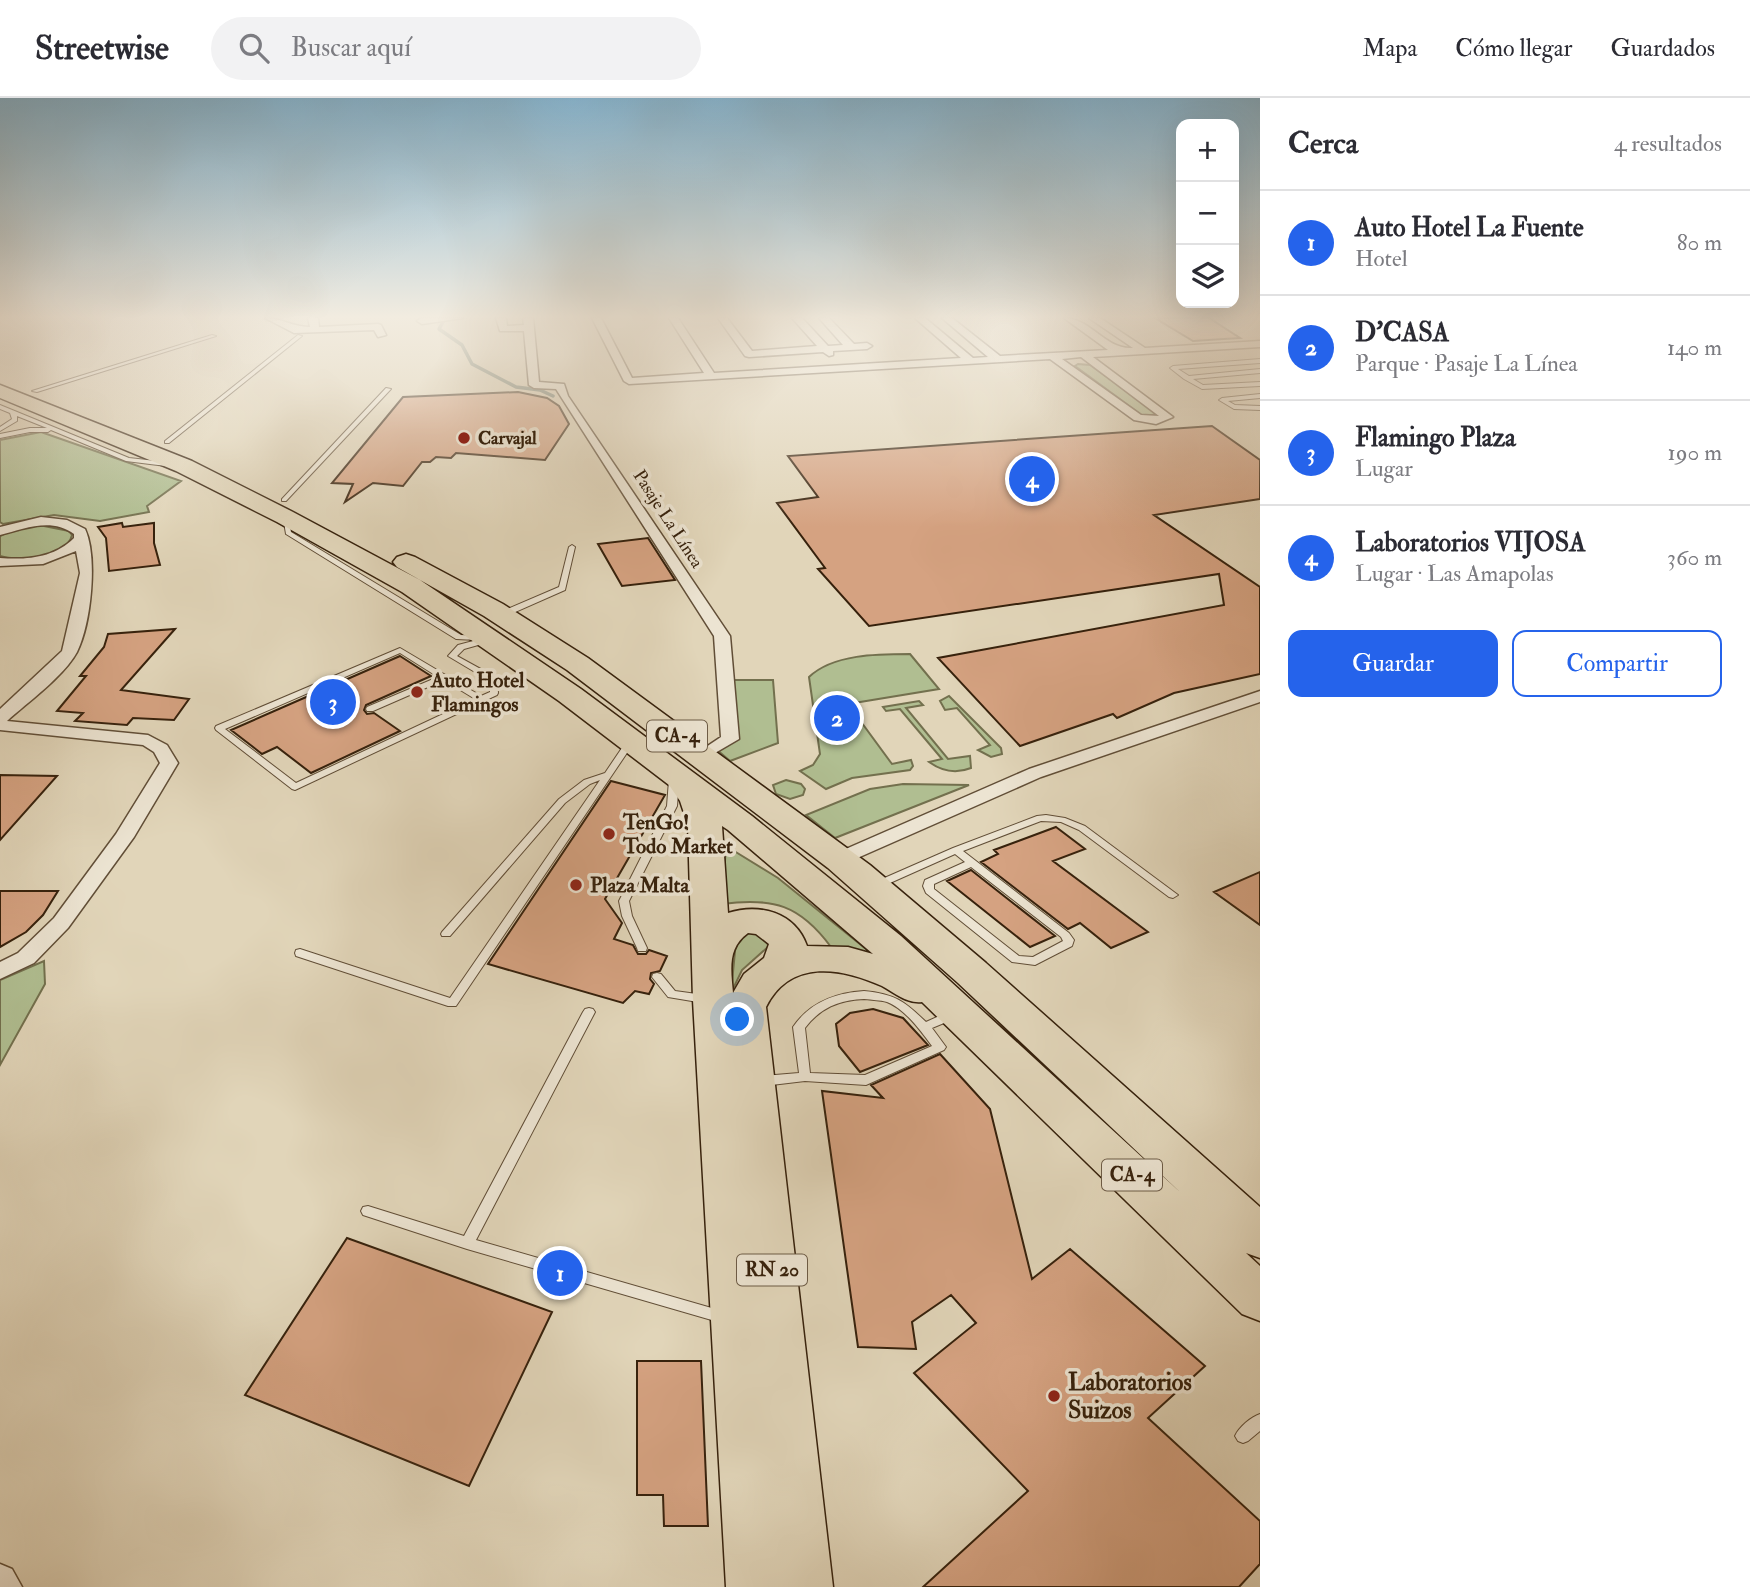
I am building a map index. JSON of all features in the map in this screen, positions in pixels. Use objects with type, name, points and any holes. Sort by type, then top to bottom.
[{"type":"highway","name":"CA-4","points":[[16,398],[175,454],[284,508],[457,587],[494,627],[631,740],[689,764],[839,859],[1260,1237]]},
{"type":"highway","name":"CA-4","points":[[494,627],[574,663],[887,945],[1260,1298]]},
{"type":"highway","name":"RN 20","points":[[689,764],[696,800],[705,825],[712,980],[756,1587]]},
{"type":"highway","points":[[712,980],[721,936],[730,927],[746,921],[758,920],[775,927],[788,944],[786,955],[779,965]]},
{"type":"highway","points":[[779,965],[823,959],[859,962],[911,984],[940,1020],[1003,1053]]},
{"type":"highway","name":"RN 20","points":[[779,965],[755,986],[747,1007],[803,1587]]},
{"type":"street","name":"Pasaje La Línea","points":[[561,387],[722,636],[730,739],[689,764]]},
{"type":"street","points":[[1096,387],[1138,418],[1156,421],[1167,417],[1128,387]]},
{"type":"street","points":[[0,718],[69,652],[87,573],[77,528],[59,522],[32,523],[1,530]]},
{"type":"street","points":[[40,560],[66,551],[80,540]]},
{"type":"street","points":[[0,562],[40,560],[78,568],[87,573]]},
{"type":"street","points":[[839,859],[1035,773],[1260,696]]},
{"type":"street","points":[[0,726],[149,740],[161,749],[169,763],[124,837],[61,923],[26,958],[0,971]]},
{"type":"street","points":[[0,1581],[5,1587]]},
{"type":"lane","points":[[0,407],[16,398],[50,387]]},
{"type":"lane","points":[[16,398],[52,430],[128,460],[148,464],[175,454],[245,387]]},
{"type":"lane","points":[[1202,387],[1234,407],[1260,408]]},
{"type":"lane","points":[[284,508],[388,389]]},
{"type":"lane","points":[[1222,400],[1260,396]]},
{"type":"lane","points":[[0,429],[15,420],[16,398]]},
{"type":"lane","points":[[0,436],[30,430],[52,430]]},
{"type":"lane","points":[[481,699],[400,650],[219,728],[295,787],[494,693],[494,680],[452,656],[461,647],[562,588],[572,547]]},
{"type":"lane","points":[[370,709],[444,677]]},
{"type":"lane","points":[[300,953],[452,1003],[631,740]]},
{"type":"lane","points":[[642,948],[627,916],[624,901],[672,806],[689,764]]},
{"type":"lane","points":[[446,934],[562,801],[587,782],[605,775]]},
{"type":"lane","points":[[873,887],[956,850],[1040,818],[1069,821],[1172,895]]},
{"type":"lane","points":[[956,850],[1065,935],[1068,943],[1035,961],[1016,959],[930,891],[929,882],[972,863]]},
{"type":"lane","points":[[657,977],[672,994],[712,980]]},
{"type":"lane","points":[[753,1082],[805,1077],[866,1080],[940,1047],[940,1020],[889,999],[854,996],[836,999],[811,1013],[799,1027],[805,1077]]},
{"type":"lane","points":[[467,1243],[589,1012]]},
{"type":"lane","points":[[368,1211],[467,1243],[736,1321]]},
{"type":"lane","points":[[1243,1436],[1260,1421]]},
{"type":"green space","points":[[1104,387],[1122,387],[1159,414],[1143,416]]},
{"type":"green space","points":[[41,432],[181,481],[147,506],[149,512],[100,521],[54,515],[3,524],[0,522],[0,440]]},
{"type":"green space","points":[[39,525],[69,531],[72,535],[68,543],[52,554],[19,559],[0,556],[0,536],[13,530]]},
{"type":"green space","points":[[910,654],[939,689],[848,704],[892,764],[911,760],[913,766],[910,770],[852,778],[826,789],[800,771],[813,765],[820,754],[809,677],[830,664],[856,657]]},
{"type":"green space","points":[[728,680],[773,680],[778,743],[730,761],[716,749],[734,739]]},
{"type":"green space","points":[[949,696],[1001,748],[1002,754],[991,757],[978,750],[990,745],[957,708],[945,710],[940,701]]},
{"type":"green space","points":[[919,701],[923,705],[906,708],[948,759],[970,756],[971,768],[950,771],[929,762],[942,759],[900,709],[886,711],[883,707]]},
{"type":"green space","points":[[786,780],[801,784],[805,789],[803,795],[790,799],[776,794],[773,785]]},
{"type":"green space","points":[[903,784],[969,785],[835,838],[806,815],[870,789]]},
{"type":"green space","points":[[726,846],[778,878],[871,953],[831,947],[808,922],[784,907],[756,902],[722,904]]},
{"type":"green space","points":[[750,932],[760,933],[769,946],[742,970],[731,993],[736,941]]},
{"type":"green space","points":[[44,961],[45,984],[0,1065],[0,980]]},
{"type":"building","name":"Carvajal","points":[[518,392],[547,398],[559,406],[569,424],[545,460],[456,453],[451,458],[436,457],[430,462],[422,462],[403,486],[373,483],[345,502],[353,484],[332,483],[403,397]]},
{"type":"building","points":[[1212,426],[1260,460],[1260,499],[1154,515],[1260,587],[1260,674],[1174,693],[1117,718],[1113,714],[1020,746],[938,658],[1224,605],[1219,574],[869,626],[818,569],[825,568],[777,503],[818,497],[788,456]]},
{"type":"building","points":[[122,523],[123,527],[154,523],[154,543],[160,565],[109,571],[106,538],[98,527]]},
{"type":"building","points":[[648,538],[675,580],[622,586],[598,544]]},
{"type":"building","points":[[175,629],[121,690],[189,699],[174,720],[133,718],[127,725],[75,721],[83,713],[57,711],[86,676],[80,676],[104,647],[108,634]]},
{"type":"building","points":[[400,656],[431,676],[366,705],[364,710],[367,714],[374,713],[400,731],[311,773],[277,747],[262,754],[231,730]]},
{"type":"building","points":[[0,775],[57,776],[0,840]]},
{"type":"building","name":"Plaza Malta","points":[[611,781],[665,795],[605,899],[622,923],[614,939],[633,945],[638,954],[646,954],[649,950],[667,956],[660,971],[651,973],[650,979],[654,984],[649,994],[635,991],[623,1003],[488,964]]},
{"type":"building","points":[[1056,827],[1085,849],[1053,861],[1148,932],[1111,948],[1080,923],[1068,929],[981,862],[998,854],[994,850]]},
{"type":"building","points":[[971,870],[1055,936],[1030,947],[947,881]]},
{"type":"building","points":[[1260,872],[1260,925],[1214,892]]},
{"type":"building","points":[[0,891],[58,891],[43,915],[26,932],[0,947]]},
{"type":"building","points":[[873,1009],[903,1018],[928,1045],[860,1072],[839,1046],[836,1024],[850,1013]]},
{"type":"building","name":"Laboratorios Suizos","points":[[940,1054],[990,1109],[1032,1279],[1070,1249],[1205,1366],[1148,1418],[1260,1521],[1260,1564],[1239,1587],[923,1587],[1028,1491],[914,1373],[976,1323],[951,1295],[912,1322],[916,1349],[858,1347],[822,1091],[883,1098],[871,1085]]},
{"type":"building","points":[[347,1238],[552,1312],[469,1486],[245,1395]]},
{"type":"building","points":[[637,1361],[701,1361],[708,1526],[664,1526],[663,1495],[637,1495]]},
{"type":"waterway","points":[[520,387],[540,390],[553,396]]},
{"type":"place","name":"Carvajal","points":[[464,438]]},
{"type":"place","name":"Laboratorios VIJOSA","points":[[1032,479]]},
{"type":"place","name":"Auto Hotel Flamingos","points":[[417,692]]},
{"type":"place","name":"Flamingo Plaza","points":[[333,702]]},
{"type":"place","name":"D'CASA","points":[[837,718]]},
{"type":"place","name":"TenGo! Todo Market","points":[[609,834]]},
{"type":"place","name":"Plaza Malta","points":[[576,885]]},
{"type":"place","name":"Auto Hotel La Fuente","points":[[560,1273]]},
{"type":"place","name":"Laboratorios Suizos","points":[[1054,1396]]}]
